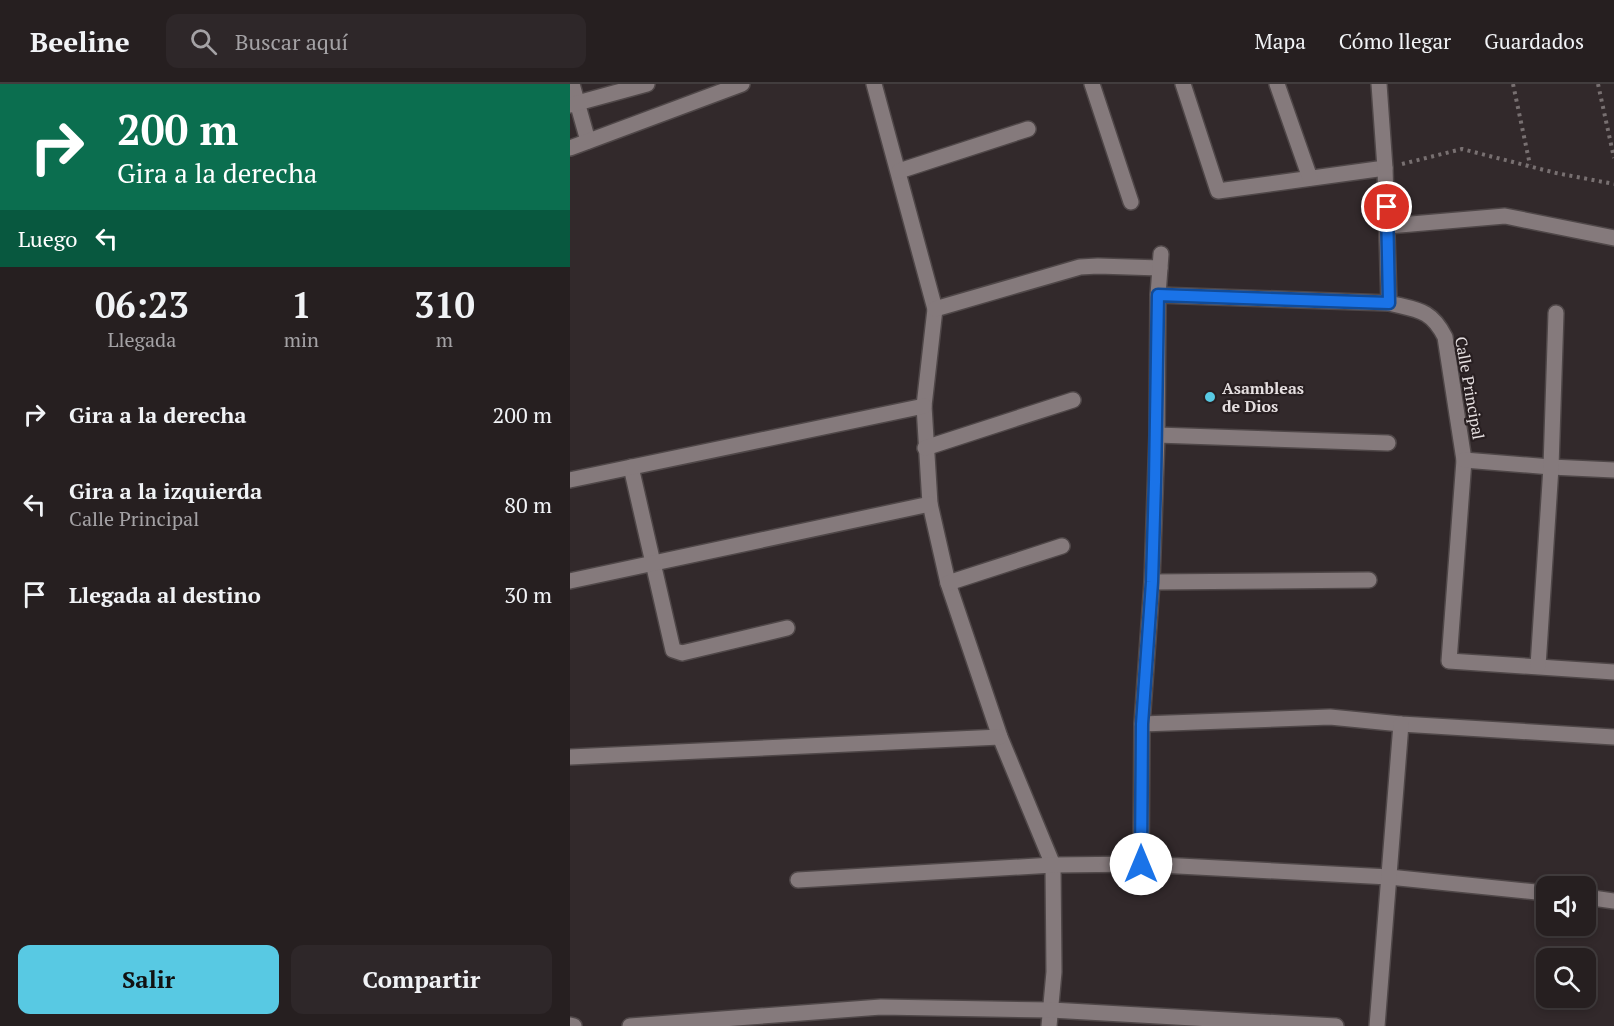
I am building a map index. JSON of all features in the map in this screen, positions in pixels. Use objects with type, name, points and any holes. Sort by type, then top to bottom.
[{"type":"street","points":[[572,84],[573,104],[588,141]]},
{"type":"street","points":[[573,104],[647,84]]},
{"type":"street","points":[[570,148],[742,84]]},
{"type":"street","points":[[874,84],[935,309],[924,406],[925,448],[930,504],[948,583],[1000,737],[1053,865],[1054,972],[1049,1026]]},
{"type":"street","points":[[1092,84],[1131,202]]},
{"type":"street","points":[[1183,84],[1218,191],[1385,168]]},
{"type":"street","points":[[1277,84],[1310,178]]},
{"type":"street","points":[[1379,84],[1388,226],[1389,303]]},
{"type":"street","points":[[899,171],[1028,129]]},
{"type":"street","points":[[1388,226],[1505,216],[1614,238]]},
{"type":"street","points":[[935,309],[1080,267],[1161,261],[1158,295],[1157,435],[1152,582],[1142,724],[1141,864]]},
{"type":"street","name":"Calle Principal","points":[[1158,295],[1389,303],[1425,312],[1434,320],[1445,337],[1464,459],[1449,661],[1538,666]]},
{"type":"street","points":[[1556,313],[1551,467],[1538,666],[1614,672]]},
{"type":"street","points":[[925,448],[1073,400]]},
{"type":"street","points":[[570,480],[924,406]]},
{"type":"street","points":[[1157,435],[1388,443]]},
{"type":"street","points":[[1464,459],[1614,470]]},
{"type":"street","points":[[631,467],[671,647],[675,652],[682,653],[788,628]]},
{"type":"street","points":[[570,581],[930,504]]},
{"type":"street","points":[[948,583],[1062,546]]},
{"type":"street","points":[[1152,582],[1369,580]]},
{"type":"street","points":[[1142,724],[1330,717],[1401,724],[1614,737]]},
{"type":"street","points":[[1377,1026],[1401,724]]},
{"type":"street","points":[[570,757],[1000,737]]},
{"type":"street","points":[[798,880],[1053,865],[1141,864],[1389,876],[1536,892]]},
{"type":"street","points":[[1596,898],[1614,901]]},
{"type":"street","points":[[630,1026],[881,1007],[1051,1010],[1336,1026]]},
{"type":"path","points":[[1513,84],[1530,166]]},
{"type":"path","points":[[1598,84],[1614,158]]},
{"type":"path","points":[[1385,168],[1462,149],[1614,184]]},
{"type":"place","name":"Asambleas de Dios","points":[[1210,397]]},
{"type":"route","points":[[1141,864],[1142,724],[1152,582],[1157,435],[1158,295],[1389,303],[1387,207]]}]
